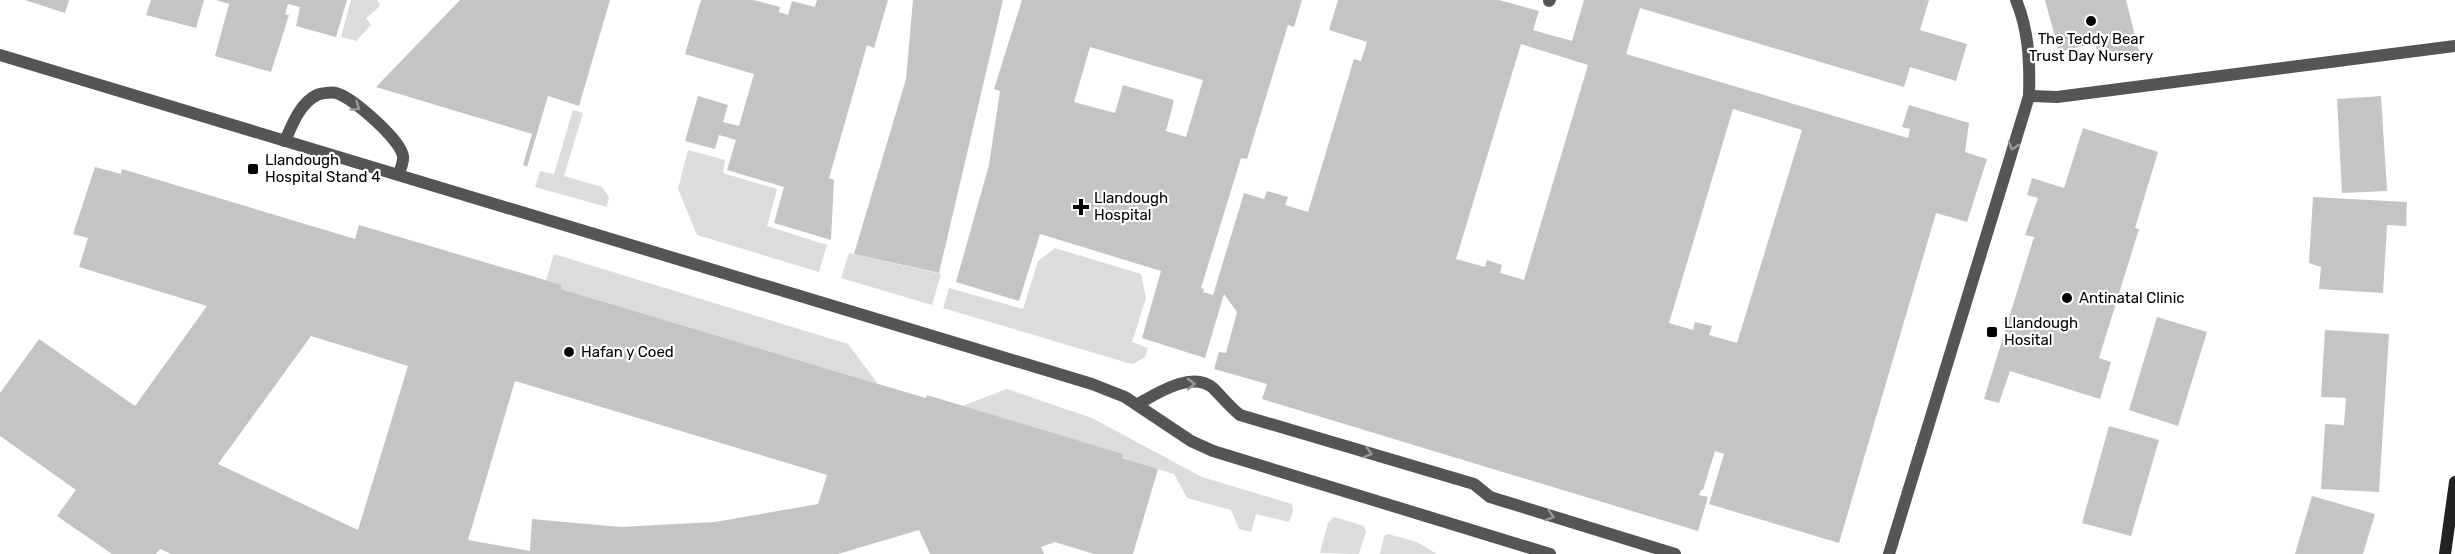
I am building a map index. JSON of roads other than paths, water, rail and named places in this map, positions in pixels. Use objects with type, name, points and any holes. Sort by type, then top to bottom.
[{"type":"main road","points":[[2445,554],[2455,482]]},
{"type":"street","points":[[1889,554],[2029,96],[2028,43],[2023,18],[2016,0]]},
{"type":"street","points":[[2029,96],[2057,97],[2455,46]]},
{"type":"street","points":[[0,55],[1082,381],[1138,404],[1172,430],[1213,451],[1550,554]]},
{"type":"street","points":[[285,141],[295,118],[306,104],[318,94],[336,93],[381,125],[398,142],[404,158],[399,174]]},
{"type":"street","points":[[1138,404],[1170,386],[1192,382],[1211,386],[1224,402],[1240,415],[1474,484],[1490,497],[1675,554]]},
{"type":"place","name":"The Teddy Bear Trust Day Nursery","points":[[2091,21]]},
{"type":"place","name":"Llandough Hospital Stand 4","points":[[253,169]]},
{"type":"place","name":"Llandough Hospital","points":[[1081,207]]},
{"type":"place","name":"Antinatal Clinic","points":[[2067,298]]},
{"type":"place","name":"Llandough Hosital","points":[[1992,332]]},
{"type":"place","name":"Hafan y Coed","points":[[569,352]]}]
